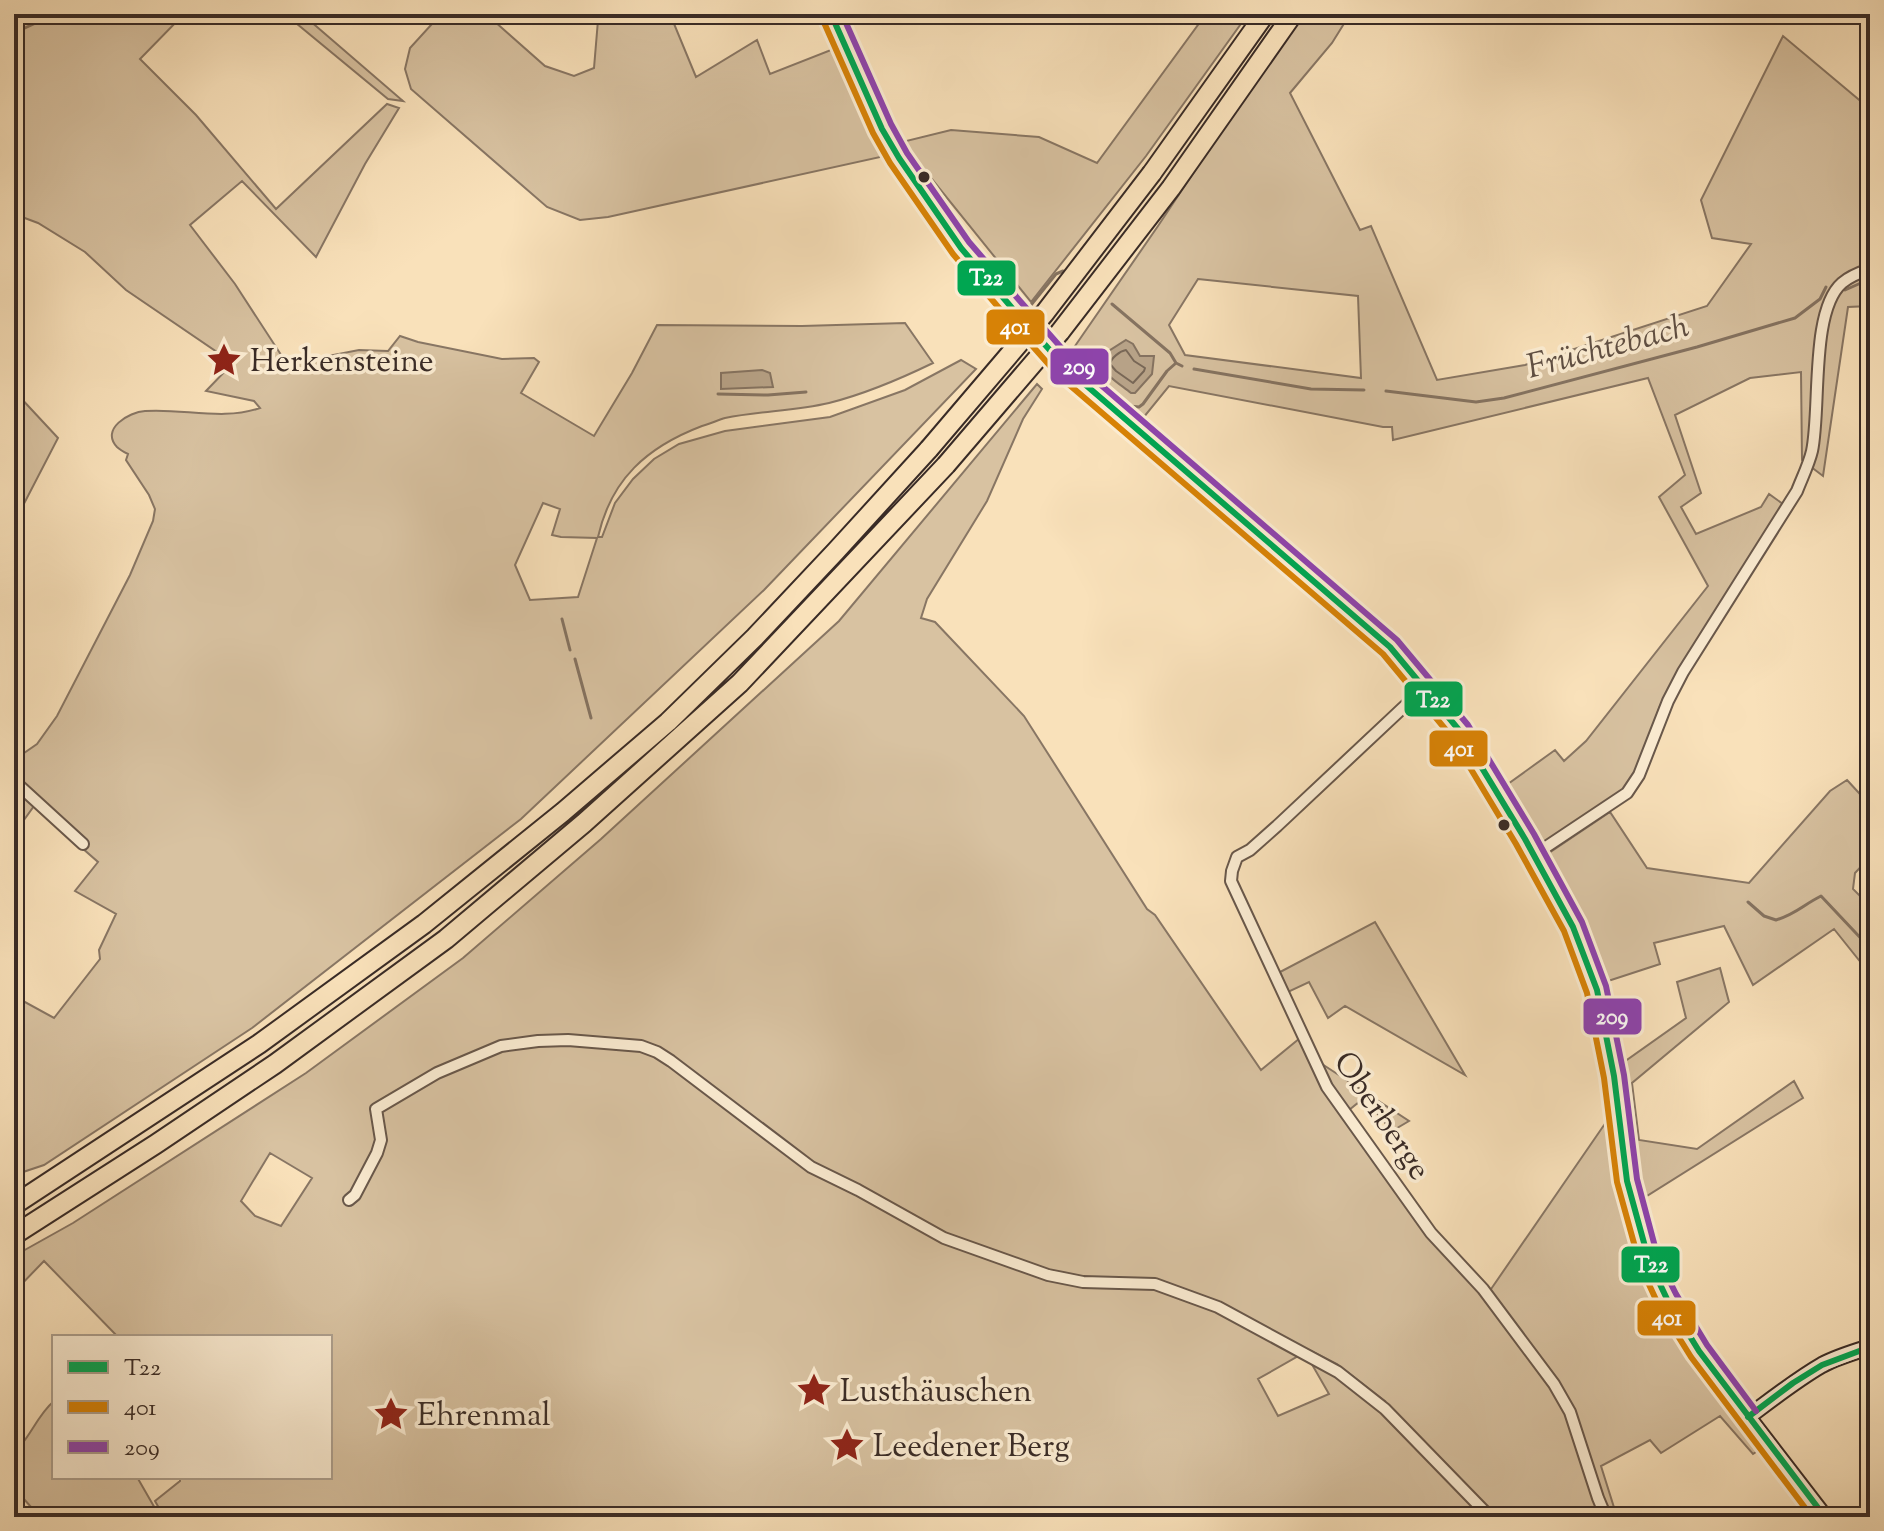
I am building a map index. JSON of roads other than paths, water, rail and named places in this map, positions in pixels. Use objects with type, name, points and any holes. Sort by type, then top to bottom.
[{"type":"highway","points":[[14,1205],[259,1044],[424,924],[668,722],[755,637],[847,540],[1044,314],[1152,173],[1265,14]]},
{"type":"highway","points":[[14,1235],[275,1064],[446,939],[584,823],[740,683],[946,465],[1060,332],[1171,188],[1293,14]]},
{"type":"street","points":[[831,14],[882,129],[899,158],[961,248],[1012,308],[1066,368],[1390,647],[1459,730],[1573,927],[1597,990],[1614,1076],[1627,1181],[1649,1261],[1667,1299],[1699,1351],[1825,1517]]},
{"type":"street","points":[[1534,855],[1627,793],[1639,775],[1668,701],[1683,672],[1797,491],[1812,451],[1820,345],[1827,311],[1832,296],[1842,282],[1870,269]]},
{"type":"street","name":"Oberberge","points":[[1424,688],[1277,826],[1250,850],[1237,857],[1231,881],[1327,1087],[1431,1233],[1492,1301],[1554,1384],[1570,1412],[1606,1517]]},
{"type":"street","points":[[14,781],[83,844]]},
{"type":"street","points":[[349,1200],[355,1195],[381,1140],[376,1109],[437,1073],[501,1046],[538,1041],[568,1040],[641,1046],[671,1061],[811,1167],[944,1238],[1048,1275],[1083,1282],[1155,1284],[1218,1307],[1338,1372],[1378,1402],[1490,1517]]},
{"type":"street","points":[[1748,1417],[1823,1364],[1870,1347]]},
{"type":"water","points":[[1126,340],[1133,344],[1140,356],[1154,356],[1152,374],[1135,393],[1113,379],[1100,362],[1104,354]]},
{"type":"water","points":[[762,370],[770,373],[773,387],[721,389],[721,373]]},
{"type":"waterway","points":[[14,33],[40,21],[74,14]]},
{"type":"waterway","name":"Früchtebach","points":[[1027,307],[1056,274],[1063,271]]},
{"type":"waterway","name":"Früchtebach","points":[[1845,290],[1870,279]]},
{"type":"waterway","name":"Früchtebach","points":[[1386,391],[1476,402],[1504,398],[1795,318],[1820,299],[1826,287]]},
{"type":"waterway","name":"Früchtebach","points":[[1112,304],[1182,366]]},
{"type":"waterway","points":[[1086,368],[1129,406],[1139,407],[1176,363]]},
{"type":"waterway","name":"Früchtebach","points":[[1194,369],[1311,389],[1364,390]]},
{"type":"waterway","points":[[718,394],[806,392]]},
{"type":"waterway","points":[[562,619],[570,650]]},
{"type":"waterway","points":[[575,659],[591,718]]},
{"type":"waterway","points":[[1748,902],[1764,916],[1776,920],[1821,896],[1870,948]]},
{"type":"place","name":"Herkensteine","points":[[224,360]]},
{"type":"place","name":"Lusthäuschen","points":[[814,1390]]},
{"type":"place","name":"Ehrenmal","points":[[391,1414]]},
{"type":"place","name":"Leedener Berg","points":[[847,1445]]}]
